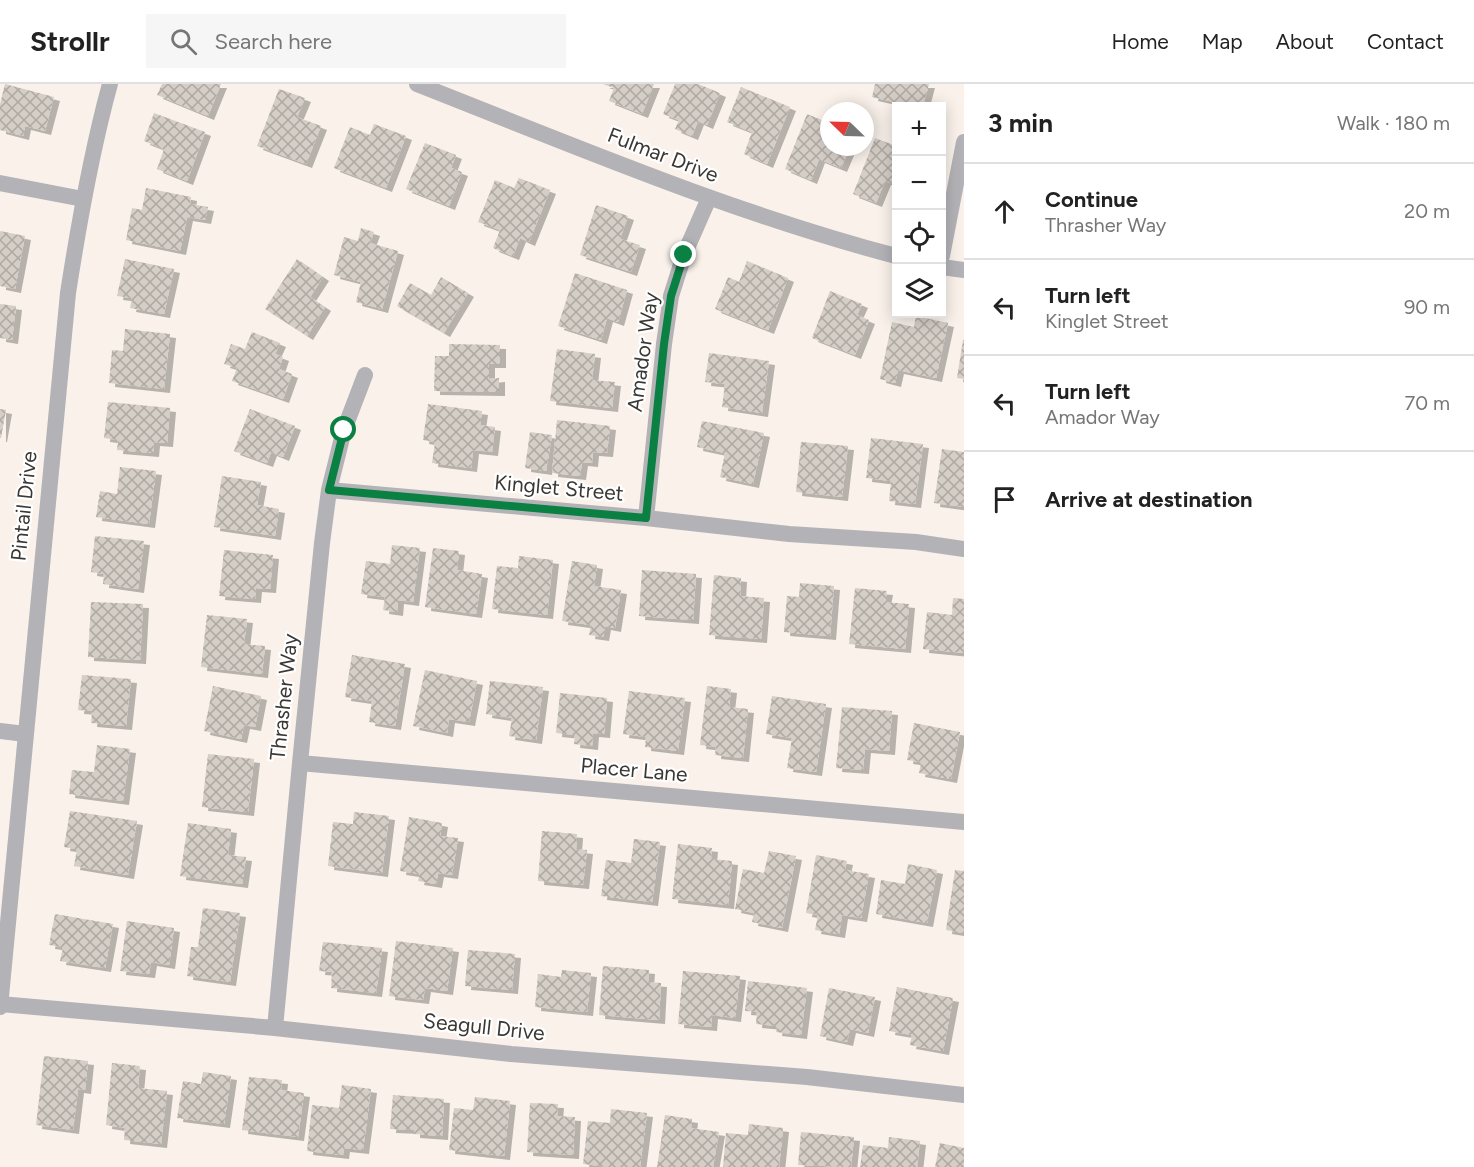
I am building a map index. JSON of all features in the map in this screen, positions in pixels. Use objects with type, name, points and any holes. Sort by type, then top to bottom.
[{"type":"street","name":"Pintail Drive","points":[[0,1006],[24,734],[68,293],[97,129],[110,84]]},
{"type":"street","name":"Fulmar Drive","points":[[417,84],[709,198],[839,241],[892,255]]},
{"type":"street","points":[[946,235],[964,142]]},
{"type":"street","points":[[0,183],[83,199]]},
{"type":"street","name":"Amador Way","points":[[646,518],[671,296],[684,255],[709,198]]},
{"type":"street","points":[[946,268],[964,270]]},
{"type":"street","name":"Thrasher Way","points":[[275,1028],[329,490],[344,430],[365,375]]},
{"type":"street","name":"Kinglet Street","points":[[329,490],[646,518],[789,534],[916,542],[964,549]]},
{"type":"street","points":[[0,731],[24,734]]},
{"type":"street","name":"Placer Lane","points":[[300,763],[964,822]]},
{"type":"street","name":"Seagull Drive","points":[[0,1006],[275,1028],[512,1053],[807,1077],[964,1095]]},
{"type":"building","points":[[5,84],[54,97],[45,131],[25,126],[23,136],[0,130],[0,104]]},
{"type":"building","points":[[162,84],[221,84],[208,116],[157,95]]},
{"type":"building","points":[[603,84],[654,84],[642,114],[609,101],[614,88]]},
{"type":"building","points":[[675,84],[698,84],[720,93],[707,125],[698,121],[692,136],[675,129],[679,120],[663,114]]},
{"type":"building","points":[[875,84],[929,84],[924,102],[894,102],[872,97]]},
{"type":"building","points":[[741,87],[790,107],[767,164],[744,154],[752,132],[727,122]]},
{"type":"building","points":[[279,89],[305,98],[297,117],[321,126],[306,164],[257,146]]},
{"type":"building","points":[[154,113],[205,132],[187,181],[157,169],[164,149],[144,141]]},
{"type":"building","points":[[807,114],[820,119],[820,156],[846,156],[841,168],[819,159],[811,180],[785,169]]},
{"type":"building","points":[[374,124],[406,136],[386,188],[334,168],[350,127],[370,135]]},
{"type":"building","points":[[875,138],[892,144],[892,184],[885,181],[876,203],[853,194],[868,156],[874,156]]},
{"type":"building","points":[[425,143],[456,155],[451,168],[462,172],[449,206],[406,189]]},
{"type":"building","points":[[519,178],[550,190],[529,242],[520,238],[513,256],[493,248],[500,230],[478,222],[495,180],[514,188]]},
{"type":"building","points":[[146,188],[191,197],[190,204],[208,207],[205,220],[187,217],[180,251],[126,240],[132,208],[142,210]]},
{"type":"building","points":[[596,205],[628,216],[620,239],[640,245],[631,272],[580,255]]},
{"type":"building","points":[[361,228],[374,232],[370,243],[398,251],[382,309],[356,302],[361,282],[334,275],[344,237],[358,241]]},
{"type":"building","points":[[0,231],[25,236],[15,289],[0,286]]},
{"type":"building","points":[[125,259],[174,269],[164,314],[130,308],[132,298],[117,296]]},
{"type":"building","points":[[297,259],[323,277],[310,297],[325,307],[307,336],[265,309]]},
{"type":"building","points":[[747,261],[788,278],[768,330],[715,309],[728,277],[739,282]]},
{"type":"building","points":[[575,273],[627,290],[618,322],[607,318],[601,340],[558,326]]},
{"type":"building","points":[[441,277],[468,293],[444,333],[397,306],[410,283],[431,295]]},
{"type":"building","points":[[830,291],[862,304],[857,315],[869,320],[855,355],[812,338]]},
{"type":"building","points":[[0,304],[16,306],[12,340],[0,338]]},
{"type":"building","points":[[916,318],[948,323],[936,378],[898,370],[895,383],[880,379],[892,322],[914,327]]},
{"type":"building","points":[[125,329],[170,334],[164,389],[109,383],[112,350],[123,351]]},
{"type":"building","points":[[252,332],[280,343],[275,354],[283,357],[279,369],[292,374],[283,399],[232,381],[237,368],[224,364],[231,344],[245,349]]},
{"type":"building","points":[[964,340],[964,379],[957,378]]},
{"type":"building","points":[[449,344],[500,345],[500,364],[489,364],[489,379],[499,378],[499,392],[434,391],[435,356],[449,356]]},
{"type":"building","points":[[557,349],[595,354],[592,380],[615,382],[612,408],[550,401]]},
{"type":"building","points":[[709,353],[769,361],[762,413],[722,407],[725,384],[705,382]]},
{"type":"building","points":[[108,402],[170,408],[167,443],[154,442],[153,453],[117,450],[118,440],[104,438]]},
{"type":"building","points":[[428,404],[482,411],[480,425],[495,427],[492,452],[473,450],[471,468],[432,463],[435,442],[423,440]]},
{"type":"building","points":[[0,409],[6,410],[1,438],[0,438]]},
{"type":"building","points":[[250,409],[295,426],[283,457],[271,452],[267,463],[234,451]]},
{"type":"building","points":[[557,420],[610,426],[607,453],[593,452],[592,463],[582,462],[580,476],[552,473]]},
{"type":"building","points":[[702,421],[764,433],[753,484],[720,477],[725,453],[697,447]]},
{"type":"building","points":[[530,432],[552,435],[546,471],[525,468]]},
{"type":"building","points":[[871,438],[923,444],[915,504],[889,501],[891,481],[866,478]]},
{"type":"building","points":[[801,442],[848,446],[842,497],[796,492]]},
{"type":"building","points":[[942,449],[964,452],[964,507],[934,503]]},
{"type":"building","points":[[120,467],[156,471],[149,524],[96,517],[100,491],[117,494]]},
{"type":"building","points":[[222,476],[261,482],[257,505],[279,509],[275,536],[214,527]]},
{"type":"building","points":[[95,536],[144,541],[138,589],[103,584],[104,574],[91,572]]},
{"type":"building","points":[[392,545],[420,548],[413,602],[398,600],[397,612],[383,610],[385,597],[361,594],[366,561],[390,564]]},
{"type":"building","points":[[433,548],[459,551],[457,570],[482,574],[476,614],[425,607]]},
{"type":"building","points":[[224,550],[273,555],[270,589],[256,588],[255,599],[219,596]]},
{"type":"building","points":[[519,556],[553,560],[547,615],[492,609],[497,566],[518,568]]},
{"type":"building","points":[[572,561],[597,565],[594,586],[621,590],[615,628],[605,626],[603,637],[589,635],[591,625],[562,621]]},
{"type":"building","points":[[642,570],[696,574],[693,620],[639,616]]},
{"type":"building","points":[[714,575],[741,578],[740,596],[764,598],[761,639],[709,635]]},
{"type":"building","points":[[800,583],[834,586],[830,636],[784,632],[787,596],[799,597]]},
{"type":"building","points":[[855,588],[887,591],[885,602],[909,604],[905,649],[849,644]]},
{"type":"building","points":[[953,598],[964,599],[964,653],[923,649],[927,612],[952,615]]},
{"type":"building","points":[[91,602],[143,604],[140,660],[88,657]]},
{"type":"building","points":[[207,615],[247,619],[244,644],[265,646],[262,674],[201,667]]},
{"type":"building","points":[[352,655],[405,664],[395,726],[369,722],[372,701],[345,697]]},
{"type":"building","points":[[425,670],[477,681],[469,722],[449,719],[447,733],[413,726]]},
{"type":"building","points":[[82,675],[131,679],[126,726],[91,723],[92,711],[78,710]]},
{"type":"building","points":[[490,681],[543,687],[536,740],[509,736],[512,718],[486,714]]},
{"type":"building","points":[[213,686],[261,696],[255,727],[244,725],[241,739],[204,731]]},
{"type":"building","points":[[707,686],[731,689],[729,707],[748,709],[743,758],[715,755],[716,747],[700,745]]},
{"type":"building","points":[[629,691],[685,698],[678,751],[645,747],[646,737],[623,734]]},
{"type":"building","points":[[560,693],[607,698],[604,734],[593,733],[592,746],[574,744],[575,735],[556,733]]},
{"type":"building","points":[[772,696],[826,704],[816,772],[787,768],[792,738],[766,734]]},
{"type":"building","points":[[842,707],[892,711],[889,751],[865,749],[863,770],[836,768]]},
{"type":"building","points":[[914,723],[960,732],[951,779],[919,773],[921,762],[907,760]]},
{"type":"building","points":[[97,745],[130,749],[123,801],[69,794],[72,770],[94,772]]},
{"type":"building","points":[[208,754],[254,759],[248,812],[202,807]]},
{"type":"building","points":[[70,811],[137,821],[128,875],[74,866],[77,849],[64,847]]},
{"type":"building","points":[[354,812],[389,816],[382,873],[328,866],[333,822],[353,824]]},
{"type":"building","points":[[409,817],[442,823],[440,836],[458,838],[452,875],[438,873],[436,884],[418,881],[420,874],[400,871]]},
{"type":"building","points":[[188,823],[231,829],[228,855],[246,857],[242,884],[180,876]]},
{"type":"building","points":[[542,831],[577,834],[576,849],[587,850],[583,885],[538,881]]},
{"type":"building","points":[[634,839],[660,842],[652,902],[601,896],[606,860],[631,863]]},
{"type":"building","points":[[678,844],[712,848],[711,859],[732,861],[728,905],[672,899]]},
{"type":"building","points":[[769,851],[796,856],[782,928],[752,922],[754,913],[735,909],[743,869],[764,873]]},
{"type":"building","points":[[816,855],[847,861],[845,870],[869,874],[861,918],[842,915],[839,934],[815,930],[818,915],[806,913]]},
{"type":"building","points":[[908,864],[937,870],[927,923],[876,914],[881,880],[905,884]]},
{"type":"building","points":[[955,870],[964,871],[964,933],[946,930]]},
{"type":"building","points":[[203,908],[240,913],[230,982],[187,976],[191,947],[198,947]]},
{"type":"building","points":[[55,914],[113,924],[105,968],[60,961],[63,947],[49,945]]},
{"type":"building","points":[[127,921],[174,928],[169,965],[151,962],[149,974],[120,971]]},
{"type":"building","points":[[396,941],[453,948],[447,991],[425,988],[423,1000],[389,996]]},
{"type":"building","points":[[323,942],[382,948],[376,993],[331,988],[332,972],[319,971]]},
{"type":"building","points":[[468,950],[515,954],[512,990],[465,986]]},
{"type":"building","points":[[603,966],[649,970],[648,982],[661,983],[659,1020],[599,1015]]},
{"type":"building","points":[[562,970],[591,973],[587,1012],[535,1007],[538,974],[561,977]]},
{"type":"building","points":[[683,971],[740,976],[735,1018],[712,1015],[711,1027],[678,1024]]},
{"type":"building","points":[[748,981],[807,988],[801,1035],[776,1032],[777,1026],[756,1024],[757,1012],[745,1011]]},
{"type":"building","points":[[897,987],[953,998],[943,1051],[910,1045],[912,1035],[889,1031]]},
{"type":"building","points":[[829,988],[875,997],[868,1033],[850,1029],[847,1042],[820,1036]]},
{"type":"building","points":[[44,1056],[88,1061],[85,1090],[78,1089],[73,1130],[36,1125]]},
{"type":"building","points":[[112,1063],[140,1066],[138,1088],[167,1091],[161,1144],[124,1140],[125,1128],[106,1125]]},
{"type":"building","points":[[203,1072],[231,1076],[224,1124],[177,1118],[183,1081],[201,1084]]},
{"type":"building","points":[[249,1077],[282,1080],[281,1090],[304,1093],[298,1137],[242,1130]]},
{"type":"building","points":[[342,1085],[371,1089],[363,1150],[344,1148],[343,1155],[307,1151],[312,1105],[339,1108]]},
{"type":"building","points":[[393,1095],[444,1099],[442,1136],[414,1134],[414,1130],[390,1129]]},
{"type":"building","points":[[475,1097],[510,1101],[504,1156],[449,1150],[454,1108],[473,1110]]},
{"type":"building","points":[[530,1103],[558,1104],[557,1116],[575,1117],[573,1155],[527,1152]]},
{"type":"building","points":[[611,1109],[647,1113],[640,1167],[583,1164],[588,1121],[610,1123]]},
{"type":"building","points":[[665,1115],[692,1119],[691,1128],[719,1132],[713,1167],[657,1167]]},
{"type":"building","points":[[749,1124],[783,1128],[779,1167],[723,1167],[726,1133],[748,1135]]},
{"type":"building","points":[[801,1132],[854,1137],[851,1167],[798,1165]]},
{"type":"building","points":[[889,1137],[920,1141],[917,1167],[860,1167],[863,1145],[888,1148]]},
{"type":"building","points":[[940,1143],[964,1148],[964,1167],[935,1167]]},
{"type":"route","points":[[344,430],[329,490],[646,518],[664,344],[671,296],[684,255]]}]
